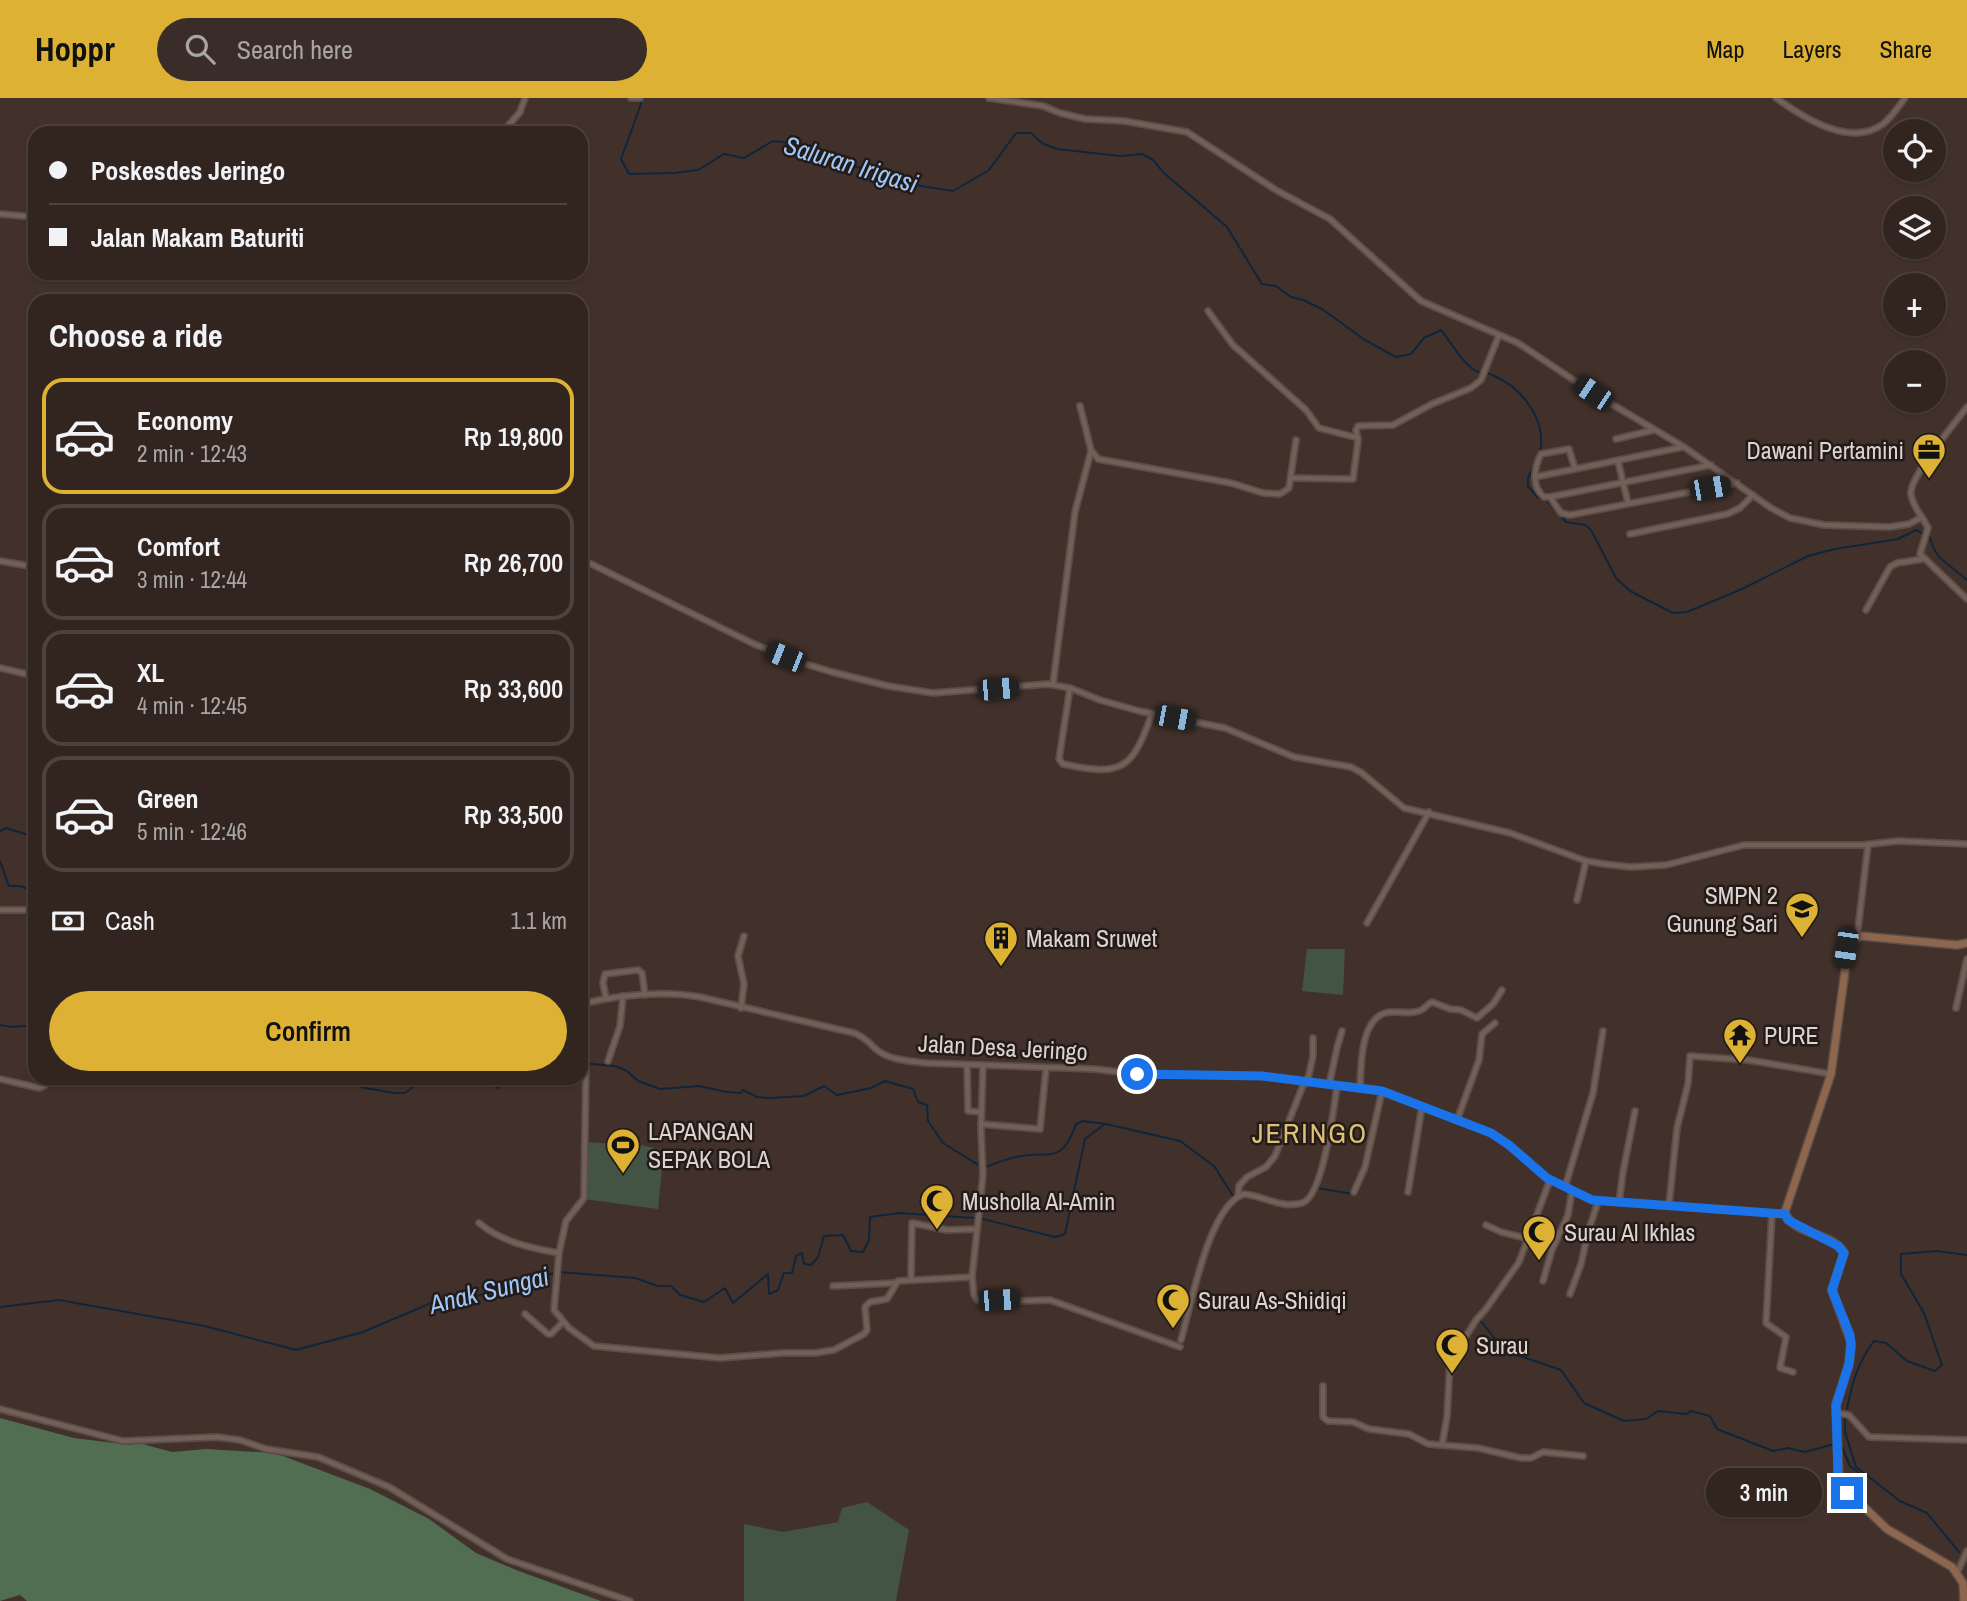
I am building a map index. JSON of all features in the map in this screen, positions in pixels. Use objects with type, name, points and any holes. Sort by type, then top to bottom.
[{"type":"street","points":[[508,126],[520,112],[525,98]]},
{"type":"street","points":[[989,98],[1043,106],[1085,119],[1124,121],[1187,132],[1276,190],[1329,219],[1421,301],[1518,343],[1593,393],[1684,447],[1790,518],[1816,524],[1902,526],[1922,517]]},
{"type":"street","points":[[1776,98],[1826,126],[1858,133],[1884,123],[1905,98]]},
{"type":"street","points":[[0,214],[28,216]]},
{"type":"street","points":[[1208,311],[1233,345],[1306,410],[1319,428],[1358,438]]},
{"type":"street","points":[[1291,478],[1353,479],[1358,438],[1356,430],[1359,424],[1383,427],[1398,424],[1432,404],[1471,388],[1481,380],[1499,335]]},
{"type":"street","points":[[1053,684],[1075,512],[1091,450],[1080,406]]},
{"type":"street","points":[[1967,407],[1912,483],[1911,495],[1914,506],[1927,526],[1920,553],[1923,559],[1967,598]]},
{"type":"street","points":[[1616,439],[1655,430]]},
{"type":"street","points":[[1091,450],[1101,460],[1231,483],[1263,493],[1283,493],[1291,478],[1296,440]]},
{"type":"street","points":[[1535,477],[1684,447]]},
{"type":"street","points":[[1575,468],[1571,451],[1566,449],[1541,454],[1535,477],[1538,492],[1544,497],[1550,497],[1711,465]]},
{"type":"street","points":[[1618,461],[1628,503]]},
{"type":"street","points":[[1550,497],[1565,515],[1738,483]]},
{"type":"street","points":[[1630,534],[1727,514],[1740,508],[1753,495]]},
{"type":"street","points":[[1866,610],[1890,567],[1896,562],[1923,559]]},
{"type":"street","points":[[0,561],[28,566]]},
{"type":"street","points":[[588,562],[762,647],[832,673],[933,693],[1053,684],[1070,688],[1100,700],[1152,714],[1225,728],[1294,757],[1351,767],[1405,808],[1520,836],[1586,860],[1618,866],[1655,867],[1744,845],[1868,845],[1898,841],[1967,844]]},
{"type":"street","points":[[0,668],[28,674]]},
{"type":"street","points":[[1070,688],[1059,760],[1063,764],[1110,769],[1124,764],[1140,747],[1152,714]]},
{"type":"street","points":[[1367,923],[1429,812]]},
{"type":"street","points":[[1857,936],[1868,845]]},
{"type":"street","points":[[1577,900],[1586,860]]},
{"type":"street","points":[[0,910],[28,910]]},
{"type":"street","points":[[741,1008],[744,984],[738,956],[744,936]]},
{"type":"street","points":[[1964,1601],[1964,1588],[1957,1573],[1948,1564],[1887,1529],[1841,1486],[1838,1477],[1837,1399],[1851,1354],[1850,1335],[1832,1290],[1844,1253],[1838,1246],[1788,1220],[1785,1214],[1831,1074],[1846,948],[1849,942],[1857,936],[1959,946],[1967,943]]},
{"type":"street","points":[[1956,1008],[1967,959]]},
{"type":"street","points":[[606,998],[603,983],[605,974],[638,970],[644,978],[646,995]]},
{"type":"street","points":[[1360,1088],[1363,1042],[1379,1016],[1392,1012],[1419,1012],[1432,1002],[1461,1010],[1477,1018],[1493,1004],[1502,990]]},
{"type":"street","name":"Jalan Desa Jeringo","points":[[588,1002],[624,996],[689,995],[854,1033],[869,1041],[878,1051],[898,1059],[1137,1074],[1262,1076],[1382,1091],[1498,1137],[1550,1180],[1598,1202],[1785,1214]]},
{"type":"street","points":[[608,1061],[620,1026],[624,996]]},
{"type":"street","points":[[1457,1120],[1479,1060],[1482,1034],[1495,1023]]},
{"type":"street","points":[[1329,1085],[1342,1031]]},
{"type":"street","points":[[1564,1187],[1593,1093],[1603,1031]]},
{"type":"street","points":[[1238,1196],[1237,1189],[1247,1177],[1266,1167],[1275,1156],[1306,1083],[1313,1056],[1313,1038]]},
{"type":"street","points":[[1669,1205],[1677,1128],[1688,1084],[1690,1056],[1748,1060],[1831,1074]]},
{"type":"street","points":[[967,1065],[968,1111],[982,1112]]},
{"type":"street","points":[[983,1066],[983,1175],[972,1277],[977,1300],[1050,1300],[1180,1347]]},
{"type":"street","points":[[981,1124],[1040,1129],[1046,1069]]},
{"type":"street","points":[[0,1079],[39,1088],[45,1085]]},
{"type":"street","points":[[586,1085],[584,1198],[566,1221],[559,1253],[554,1310],[581,1338],[594,1346],[720,1358],[834,1350],[867,1330],[865,1307],[870,1302],[887,1298],[895,1283]]},
{"type":"street","points":[[1181,1340],[1207,1245],[1226,1211],[1238,1196],[1246,1194],[1282,1204],[1308,1200],[1324,1165],[1337,1086]]},
{"type":"street","points":[[1354,1192],[1365,1167],[1382,1091]]},
{"type":"street","points":[[1408,1192],[1422,1106]]},
{"type":"street","points":[[1619,1203],[1635,1111]]},
{"type":"street","points":[[1442,1445],[1447,1417],[1450,1362],[1476,1320],[1513,1271],[1529,1239],[1550,1180]]},
{"type":"street","points":[[1543,1282],[1552,1250],[1568,1214],[1572,1189]]},
{"type":"street","points":[[1570,1294],[1598,1202]]},
{"type":"street","points":[[1772,1213],[1766,1322],[1786,1337],[1780,1368],[1793,1373]]},
{"type":"street","points":[[479,1223],[496,1235],[513,1242],[559,1253]]},
{"type":"street","points":[[911,1279],[912,1223],[947,1230],[976,1229]]},
{"type":"street","points":[[1486,1225],[1529,1239]]},
{"type":"street","points":[[833,1286],[972,1277]]},
{"type":"street","points":[[525,1314],[548,1334],[563,1322]]},
{"type":"street","points":[[1323,1386],[1325,1419],[1353,1422],[1369,1429],[1409,1434],[1428,1444],[1492,1450],[1521,1458],[1531,1458],[1543,1452],[1583,1455]]},
{"type":"street","points":[[0,1409],[122,1441],[217,1437],[240,1440],[266,1449],[318,1457],[389,1487],[507,1559],[630,1601]]},
{"type":"street","points":[[1836,1413],[1849,1415],[1869,1437],[1967,1440]]},
{"type":"street","points":[[1957,1573],[1967,1551]]},
{"type":"green space","points":[[1307,949],[1345,949],[1343,995],[1302,991]]},
{"type":"green space","name":"LAPANGAN SEPAK BOLA","points":[[622,1141],[664,1150],[658,1209],[584,1199],[586,1142],[618,1144]]},
{"type":"green space","points":[[0,1418],[74,1438],[130,1445],[135,1442],[172,1452],[206,1449],[275,1453],[370,1489],[429,1519],[476,1553],[601,1601],[27,1601],[20,1595],[0,1601]]},
{"type":"green space","points":[[867,1502],[909,1530],[896,1601],[744,1601],[744,1524],[783,1532],[838,1522],[842,1508]]},
{"type":"waterway","name":"Saluran Irigasi","points":[[639,99],[641,104],[621,159],[629,174],[698,170],[724,154],[744,158],[773,141],[799,144],[817,158],[889,171],[921,186],[953,191],[989,170],[1016,133],[1031,133],[1042,143],[1057,149],[1120,156],[1142,154],[1153,160],[1164,173],[1227,227],[1262,284],[1276,286],[1291,297],[1322,309],[1365,340],[1396,357],[1411,354],[1424,338],[1441,330],[1471,367],[1503,380],[1522,396],[1540,428],[1540,452]]},
{"type":"waterway","name":"Saluran Irigasi","points":[[1535,463],[1528,478],[1528,486],[1537,497],[1546,499],[1566,522],[1585,525],[1591,530],[1616,578],[1630,591],[1673,613],[1687,612],[1742,589],[1808,556],[1898,539],[1916,530],[1924,534]]},
{"type":"waterway","name":"Saluran Irigasi","points":[[1929,536],[1940,558],[1967,580]]},
{"type":"waterway","points":[[0,831],[6,828],[28,835]]},
{"type":"waterway","points":[[0,861],[9,886],[28,889]]},
{"type":"waterway","points":[[0,1025],[28,1026]]},
{"type":"waterway","points":[[588,1064],[615,1066],[627,1071],[638,1081],[660,1089],[699,1086],[727,1092],[740,1093],[743,1090],[757,1097],[770,1098],[804,1096],[824,1086],[837,1095],[871,1088],[885,1081],[913,1089],[918,1102],[927,1105],[928,1121],[943,1143],[980,1166]]},
{"type":"waterway","points":[[357,1085],[395,1093],[405,1093],[418,1085]]},
{"type":"waterway","points":[[496,1085],[497,1088],[500,1085]]},
{"type":"waterway","points":[[985,1167],[1016,1157],[1053,1154],[1065,1146],[1076,1124],[1083,1121],[1180,1141],[1214,1166],[1233,1196]]},
{"type":"waterway","name":"Anak Sungai","points":[[979,1218],[1055,1237],[1065,1234],[1085,1139],[1105,1124]]},
{"type":"waterway","points":[[1317,1188],[1353,1194]]},
{"type":"waterway","name":"Anak Sungai","points":[[560,1272],[635,1278],[658,1286],[671,1286],[680,1295],[704,1302],[725,1288],[733,1303],[768,1274],[769,1294],[778,1290],[784,1273],[792,1273],[796,1256],[802,1253],[804,1264],[811,1265],[818,1257],[824,1236],[843,1235],[851,1251],[863,1252],[869,1240],[870,1217],[899,1213],[975,1218]]},
{"type":"waterway","name":"Saluran Irigasi","points":[[1847,1409],[1856,1373],[1874,1341],[1886,1343],[1907,1361],[1935,1371],[1942,1365],[1924,1313],[1901,1274],[1901,1254],[1937,1251],[1967,1255]]},
{"type":"waterway","name":"Anak Sungai","points":[[0,1307],[59,1300],[205,1326],[296,1350],[363,1332],[436,1301],[467,1299],[554,1273]]},
{"type":"waterway","points":[[1480,1320],[1511,1353],[1561,1370],[1584,1403],[1624,1421],[1646,1419],[1658,1411],[1687,1414],[1690,1411],[1710,1416],[1717,1429],[1773,1451],[1788,1448],[1805,1452],[1834,1444]]},
{"type":"waterway","name":"Saluran Irigasi","points":[[1845,1416],[1845,1432],[1856,1467],[1900,1501],[1927,1513],[1959,1552]]},
{"type":"waterway","points":[[1842,1447],[1850,1466],[1863,1476]]},
{"type":"place","name":"Dawani Pertamini","points":[[1929,480]]},
{"type":"place","name":"SMPN 2 Gunung Sari","points":[[1802,939]]},
{"type":"place","name":"Makam Sruwet","points":[[1001,968]]},
{"type":"place","name":"PURE","points":[[1740,1065]]},
{"type":"place","name":"LAPANGAN SEPAK BOLA","points":[[623,1175]]},
{"type":"place","name":"Musholla Al-Amin","points":[[937,1231]]},
{"type":"place","name":"Surau Al Ikhlas","points":[[1539,1262]]},
{"type":"place","name":"Surau As-Shidiqi","points":[[1173,1330]]},
{"type":"place","name":"Surau","points":[[1452,1375]]},
{"type":"district","name":"JERINGO","points":[[1310,1133]]},
{"type":"route","points":[[1137,1074],[1262,1076],[1382,1091],[1491,1133],[1547,1178],[1592,1200],[1785,1214],[1788,1220],[1838,1246],[1844,1253],[1832,1290],[1851,1342],[1849,1364],[1836,1405],[1838,1477],[1847,1493]]}]
